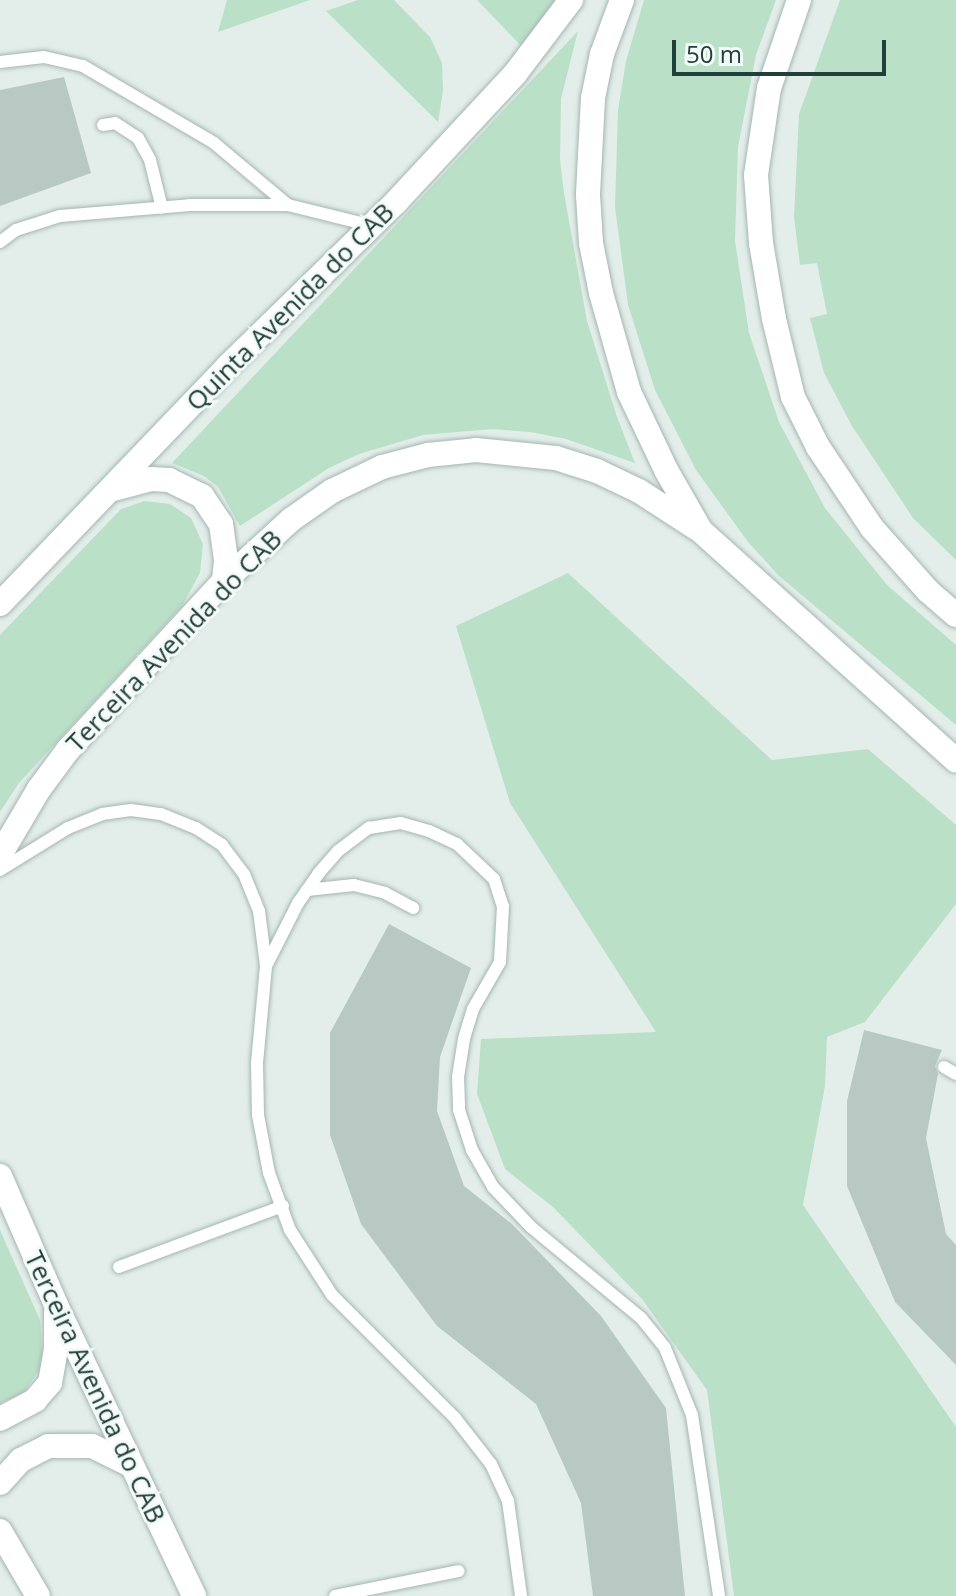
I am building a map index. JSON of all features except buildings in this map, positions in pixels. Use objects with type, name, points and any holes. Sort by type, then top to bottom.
[{"type":"main road","name":"Quinta Avenida do CAB","points":[[0,604],[228,366],[373,226],[515,74],[571,0]]},
{"type":"main road","points":[[622,0],[602,54],[593,98],[589,144],[591,243],[613,341],[629,392],[666,470],[701,531],[956,761]]},
{"type":"main road","points":[[799,0],[769,88],[756,175],[761,243],[771,304],[793,397],[818,447],[872,528],[928,591],[956,615]]},
{"type":"main road","name":"Terceira Avenida do CAB","points":[[0,855],[39,789],[68,750],[224,581],[292,519],[332,491],[382,467],[428,455],[476,450],[556,458],[597,471],[639,491],[701,531]]},
{"type":"main road","points":[[108,491],[141,481],[169,480],[202,496],[221,524],[226,561],[224,581]]},
{"type":"main road","name":"Terceira Avenida do CAB","points":[[0,1176],[56,1305],[194,1596]]},
{"type":"main road","points":[[0,1419],[35,1400],[50,1383],[56,1349],[56,1305]]},
{"type":"main road","points":[[0,1483],[21,1460],[48,1446],[92,1446],[131,1465]]},
{"type":"main road","points":[[0,1531],[38,1596]]},
{"type":"lane","points":[[0,62],[44,57],[83,66],[214,143],[288,205]]},
{"type":"lane","points":[[103,125],[115,123],[138,138],[150,160],[162,208]]},
{"type":"lane","points":[[0,242],[16,230],[60,216],[255,203],[288,205],[373,226]]},
{"type":"lane","points":[[0,870],[68,828],[102,814],[131,810],[161,814],[196,828],[222,845],[244,874],[259,911],[266,966],[257,1063],[258,1115],[269,1173],[290,1230],[332,1295],[455,1418],[491,1464],[508,1501],[521,1596]]},
{"type":"lane","points":[[266,966],[307,890],[338,851],[369,828],[401,823],[457,844],[494,879],[503,906],[500,962],[473,1009],[464,1039],[458,1077],[459,1110],[472,1150],[493,1187],[531,1227],[641,1318],[665,1348],[692,1415],[719,1596]]},
{"type":"lane","points":[[307,890],[354,885],[385,893],[413,908]]},
{"type":"lane","points":[[944,1067],[956,1074]]},
{"type":"lane","points":[[119,1267],[283,1206]]},
{"type":"lane","points":[[335,1596],[459,1571]]},
{"type":"green space","points":[[227,0],[310,0],[218,32]]},
{"type":"green space","points":[[358,0],[394,0],[430,37],[442,63],[443,91],[438,122],[326,11]]},
{"type":"green space","points":[[477,0],[571,0],[529,54]]},
{"type":"green space","points":[[644,0],[776,0],[756,55],[738,147],[735,241],[749,333],[779,422],[825,508],[887,585],[956,645],[956,725],[779,576],[748,542],[696,470],[655,390],[628,305],[615,207],[618,110],[626,61]]},
{"type":"green space","points":[[840,0],[956,0],[956,560],[913,518],[852,426],[824,373],[810,318],[827,314],[817,263],[800,265],[794,217],[799,114]]},
{"type":"green space","points":[[578,31],[561,99],[560,160],[564,193],[587,321],[635,463],[566,439],[530,432],[493,429],[423,435],[359,454],[329,468],[240,526],[218,487],[204,476],[172,463]]},
{"type":"green space","points":[[145,501],[170,504],[191,518],[203,544],[200,573],[182,606],[19,783],[0,812],[0,635],[121,509]]},
{"type":"green space","points":[[568,573],[772,760],[868,749],[956,825],[956,904],[865,1022],[827,1037],[825,1086],[803,1205],[956,1427],[956,1596],[734,1596],[707,1390],[642,1299],[553,1207],[505,1169],[477,1094],[481,1039],[656,1032],[510,803],[456,626]]},
{"type":"green space","points":[[0,1230],[40,1320],[43,1365],[23,1393],[0,1403]]}]
